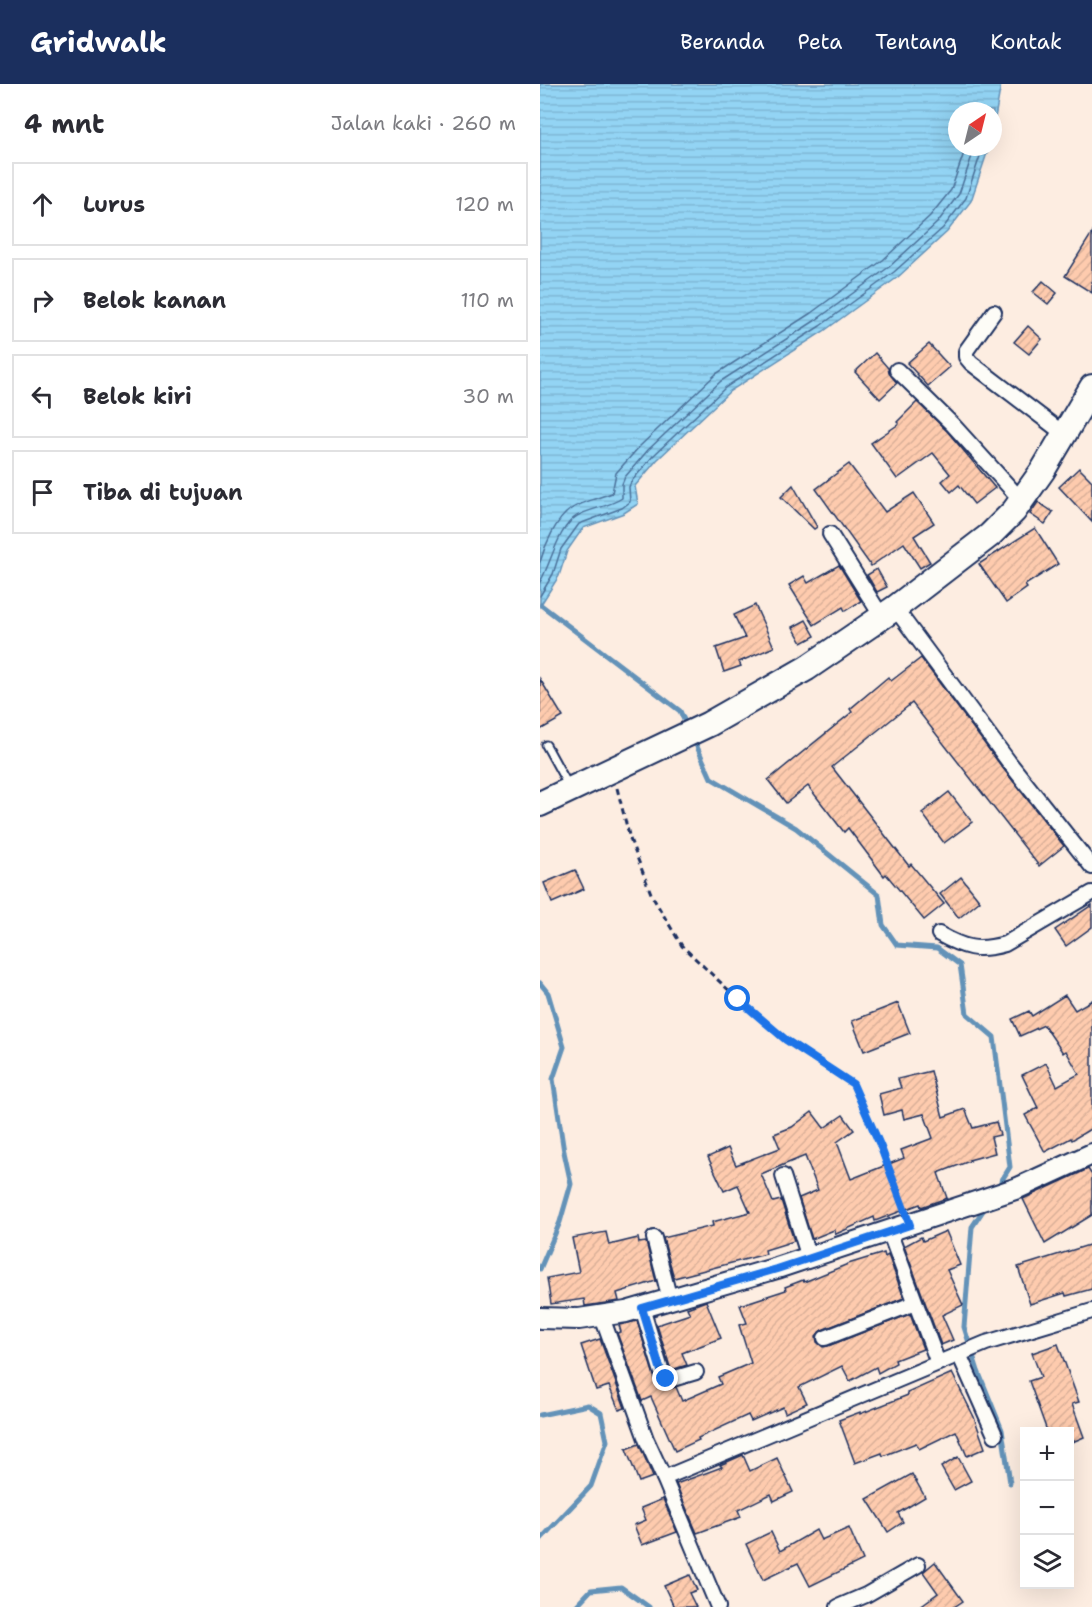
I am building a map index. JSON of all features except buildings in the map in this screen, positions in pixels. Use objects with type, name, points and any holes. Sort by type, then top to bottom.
[{"type":"highway","points":[[540,804],[710,724],[807,668],[889,612],[990,535],[1022,501],[1092,387]]},
{"type":"street","points":[[994,312],[966,351],[966,357],[1064,434]]},
{"type":"street","points":[[897,370],[953,425],[1022,501]]},
{"type":"street","points":[[830,534],[889,612],[1092,867]]},
{"type":"street","points":[[939,934],[966,948],[980,950],[994,948],[1014,939],[1092,893]]},
{"type":"street","points":[[542,1318],[602,1317],[670,1300],[809,1258],[985,1200],[1018,1188],[1092,1154]]},
{"type":"street","points":[[783,1176],[809,1258]]},
{"type":"street","points":[[889,1231],[938,1363]]},
{"type":"street","points":[[654,1238],[670,1300]]},
{"type":"street","points":[[825,1338],[915,1303]]},
{"type":"street","points":[[642,1308],[663,1376],[669,1380],[696,1372]]},
{"type":"street","points":[[664,1478],[986,1343],[1092,1311]]},
{"type":"street","points":[[602,1317],[646,1439],[718,1607]]},
{"type":"street","points":[[963,1353],[995,1435]]},
{"type":"street","points":[[838,1607],[866,1595],[918,1565]]},
{"type":"lane","points":[[546,745],[570,790]]},
{"type":"path","points":[[607,772],[617,788],[630,839],[652,896],[682,946],[786,1040],[853,1084],[880,1145],[910,1225]]},
{"type":"water","points":[[540,84],[1001,84],[998,102],[948,102],[948,156],[986,156],[971,201],[947,232],[898,277],[824,331],[730,391],[657,460],[635,486],[638,504],[624,513],[583,528],[567,551],[559,576],[540,606]]},
{"type":"waterway","points":[[541,605],[680,711],[688,729]]},
{"type":"waterway","points":[[694,740],[711,778],[796,828],[879,895],[883,925],[897,945],[937,948],[960,965],[967,1014],[994,1037],[1010,1167],[997,1188]]},
{"type":"waterway","points":[[540,983],[548,993],[564,1047],[553,1079],[571,1184],[560,1222],[540,1269]]},
{"type":"waterway","points":[[986,1206],[972,1227],[964,1327],[978,1371],[1002,1430],[1010,1483]]},
{"type":"waterway","points":[[540,1415],[588,1405],[601,1413],[607,1441],[591,1486],[540,1540]]},
{"type":"waterway","points":[[575,1607],[591,1590],[621,1587],[649,1607]]},
{"type":"route","points":[[666,1379],[661,1371],[642,1308],[777,1269],[910,1225],[880,1145],[853,1084],[786,1040],[738,999]]}]
